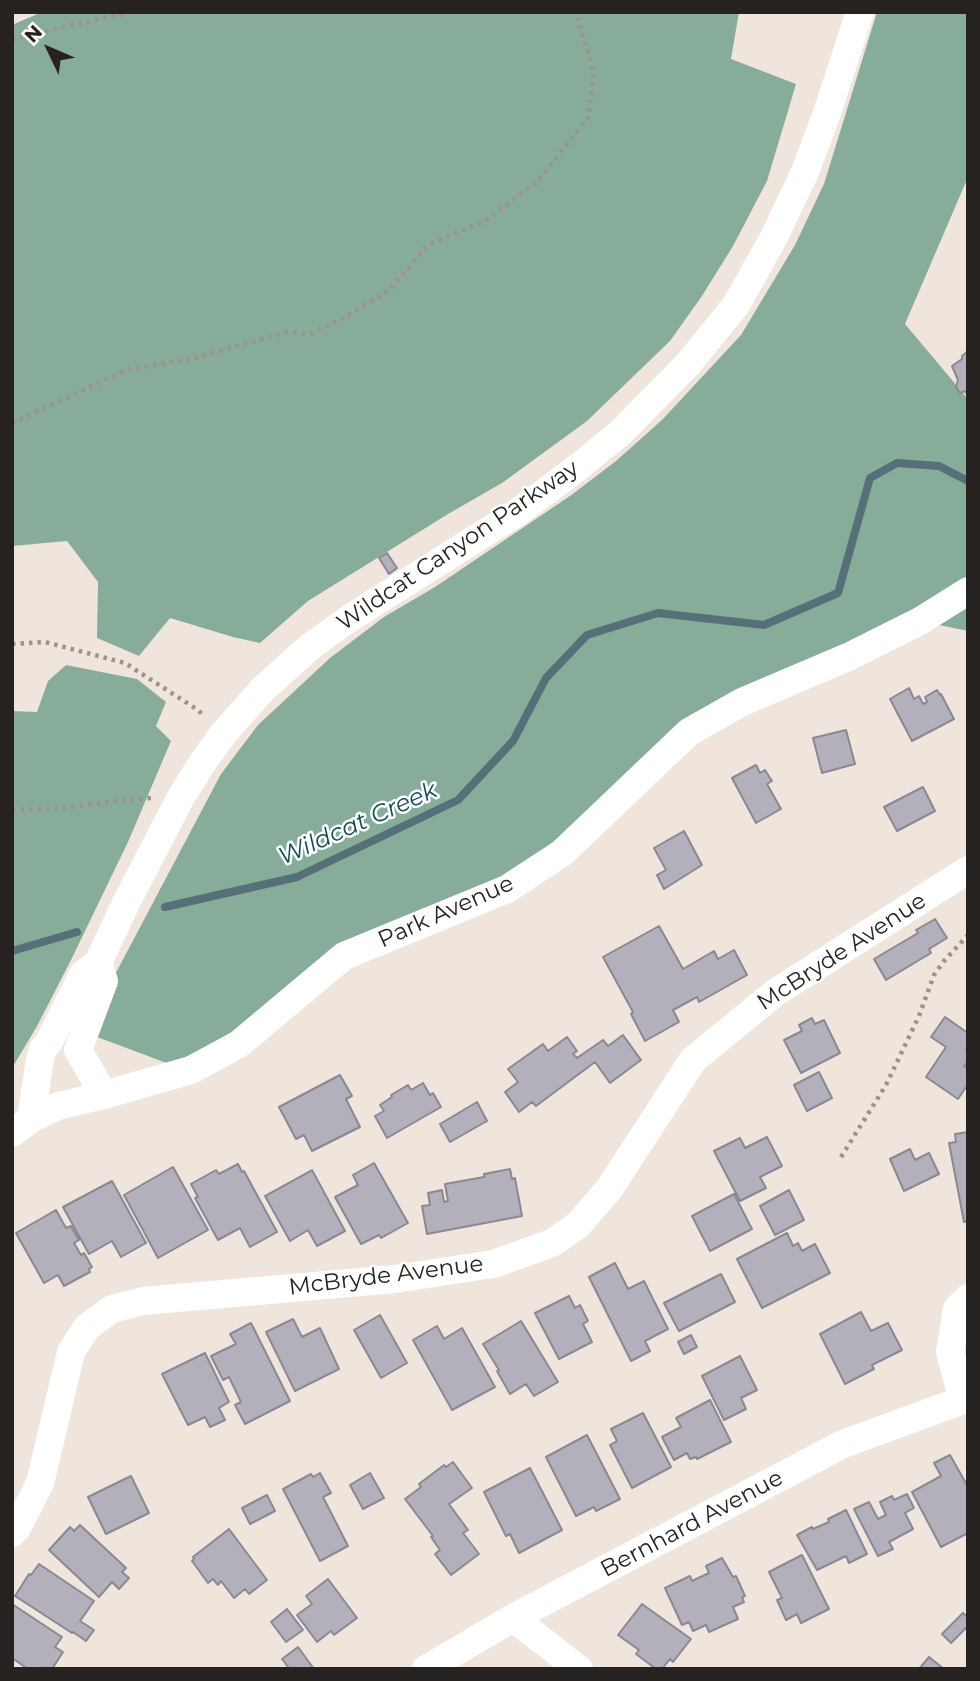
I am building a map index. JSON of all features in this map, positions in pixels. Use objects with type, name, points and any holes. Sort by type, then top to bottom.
[{"type":"street","name":"Wildcat Canyon Parkway","points":[[22,1126],[43,1049],[83,974],[98,963],[181,797],[223,734],[264,689],[311,646],[350,618],[517,512],[620,433],[688,364],[736,305],[773,239],[805,172],[860,12]]},
{"type":"street","name":"Park Avenue","points":[[22,1126],[58,1106],[191,1070],[239,1044],[344,956],[507,889],[562,853],[689,732],[742,702],[848,657],[920,621],[968,591]]},
{"type":"street","name":"McBryde Avenue","points":[[12,1533],[40,1483],[71,1352],[88,1327],[112,1309],[142,1301],[396,1279],[494,1264],[552,1243],[578,1225],[609,1189],[693,1060],[776,992],[968,870]]},
{"type":"street","name":"Wildcat Canyon Parkway","points":[[78,1050],[104,981],[98,963]]},
{"type":"street","points":[[50,1040],[70,1042],[78,1050],[104,1095]]},
{"type":"street","points":[[965,1400],[950,1352],[957,1309],[968,1298]]},
{"type":"street","name":"Bernhard Avenue","points":[[426,1669],[513,1618],[843,1444],[965,1400]]},
{"type":"street","points":[[513,1618],[579,1669]]},
{"type":"path","points":[[12,39],[131,12]]},
{"type":"path","points":[[12,423],[129,369],[191,359],[287,332],[309,334],[340,320],[388,291],[429,244],[485,221],[537,183],[588,118],[594,75],[575,12]]},
{"type":"path","points":[[12,644],[45,642],[124,663],[198,710],[223,734]]},
{"type":"path","points":[[12,810],[181,797]]},
{"type":"path","points":[[841,1157],[886,1085],[914,1028],[934,975],[968,935]]},
{"type":"green space","points":[[42,12],[739,12],[731,59],[796,84],[767,181],[733,246],[702,296],[670,341],[587,421],[502,483],[308,601],[260,643],[170,618],[139,656],[97,638],[98,582],[67,541],[12,546],[12,25]]},
{"type":"green space","points":[[877,12],[968,12],[968,177],[905,324],[968,399],[968,631],[920,621],[748,709],[695,742],[571,860],[350,968],[196,1074],[97,1037],[110,984],[221,774],[258,725],[330,658],[384,617],[435,587],[570,496],[616,461],[662,420],[741,335],[795,245],[824,184]]},
{"type":"green space","points":[[66,665],[137,679],[166,702],[156,726],[171,741],[128,842],[71,960],[12,1068],[12,711],[37,712],[48,681]]},
{"type":"building","points":[[968,351],[968,396],[965,391],[960,393],[956,387],[958,380],[952,366]]},
{"type":"building","points":[[387,553],[397,568],[389,574],[379,558]]},
{"type":"building","points":[[909,688],[914,699],[919,696],[923,704],[927,702],[925,697],[937,690],[954,719],[912,741],[890,699]]},
{"type":"building","points":[[846,730],[855,764],[822,773],[813,738]]},
{"type":"building","points":[[756,765],[760,773],[765,770],[772,781],[767,784],[781,809],[756,823],[732,778]]},
{"type":"building","points":[[923,787],[935,811],[897,831],[884,807]]},
{"type":"building","points":[[684,831],[702,865],[664,889],[657,875],[666,870],[654,848]]},
{"type":"building","points":[[935,919],[947,938],[929,949],[931,953],[886,980],[874,959],[918,933],[916,930]]},
{"type":"building","points":[[659,926],[683,969],[714,951],[718,959],[734,950],[747,975],[699,1002],[697,997],[673,1010],[679,1022],[645,1041],[631,1014],[633,1012],[603,957]]},
{"type":"building","points":[[945,1017],[968,1033],[968,1061],[964,1066],[968,1068],[968,1084],[958,1099],[926,1077],[946,1047],[931,1037]]},
{"type":"building","points":[[812,1018],[815,1024],[824,1020],[840,1053],[801,1073],[784,1040],[802,1031],[799,1025]]},
{"type":"building","points":[[623,1035],[641,1060],[610,1083],[595,1062],[536,1106],[532,1102],[519,1112],[505,1092],[518,1082],[508,1069],[543,1044],[548,1051],[567,1037],[577,1051],[573,1054],[577,1058],[603,1040],[608,1046]]},
{"type":"building","points":[[819,1072],[832,1098],[807,1111],[794,1085]]},
{"type":"building","points":[[340,1075],[352,1096],[346,1099],[360,1127],[312,1151],[304,1135],[296,1139],[279,1107]]},
{"type":"building","points":[[423,1083],[441,1107],[387,1138],[375,1116],[384,1111],[380,1105],[408,1085],[411,1090]]},
{"type":"building","points":[[477,1102],[487,1121],[450,1142],[440,1124]]},
{"type":"building","points":[[968,1132],[968,1221],[964,1222],[949,1143],[956,1142],[955,1134]]},
{"type":"building","points":[[767,1137],[782,1166],[760,1177],[766,1188],[740,1201],[714,1151],[740,1138],[745,1148]]},
{"type":"building","points":[[910,1149],[915,1160],[929,1153],[939,1174],[904,1191],[890,1159]]},
{"type":"building","points":[[374,1163],[408,1223],[381,1238],[379,1235],[361,1244],[335,1197],[358,1185],[353,1175]]},
{"type":"building","points":[[238,1164],[277,1232],[250,1247],[240,1228],[218,1240],[195,1198],[198,1197],[191,1184],[216,1170],[219,1174]]},
{"type":"building","points":[[173,1167],[208,1230],[158,1258],[124,1195]]},
{"type":"building","points":[[510,1169],[512,1179],[515,1178],[522,1216],[427,1234],[422,1206],[430,1205],[428,1193],[442,1190],[444,1202],[448,1201],[445,1184]]},
{"type":"building","points":[[312,1170],[345,1231],[317,1246],[308,1230],[290,1241],[265,1196]]},
{"type":"building","points":[[112,1181],[146,1243],[121,1257],[112,1241],[89,1254],[63,1207]]},
{"type":"building","points":[[789,1190],[804,1220],[775,1235],[760,1206]]},
{"type":"building","points":[[734,1194],[752,1229],[710,1251],[692,1216]]},
{"type":"building","points":[[56,1210],[66,1228],[71,1226],[79,1240],[74,1243],[92,1267],[90,1272],[64,1286],[58,1275],[44,1283],[16,1233]]},
{"type":"building","points":[[787,1233],[793,1246],[798,1243],[802,1251],[815,1244],[830,1273],[762,1308],[737,1259]]},
{"type":"building","points":[[615,1263],[628,1289],[644,1281],[668,1329],[645,1341],[650,1351],[631,1361],[589,1277]]},
{"type":"building","points":[[721,1274],[735,1302],[679,1331],[664,1303]]},
{"type":"building","points":[[569,1296],[575,1308],[580,1305],[588,1321],[583,1324],[592,1342],[559,1359],[535,1313]]},
{"type":"building","points":[[861,1312],[871,1331],[888,1323],[902,1350],[872,1365],[874,1369],[845,1384],[820,1334]]},
{"type":"building","points":[[380,1315],[407,1363],[381,1378],[354,1330]]},
{"type":"building","points":[[293,1319],[302,1337],[320,1328],[339,1369],[295,1391],[266,1332]]},
{"type":"building","points":[[521,1321],[558,1382],[534,1396],[526,1384],[510,1394],[483,1344]]},
{"type":"building","points":[[251,1323],[290,1401],[245,1424],[235,1405],[241,1402],[229,1377],[223,1380],[211,1356],[236,1344],[230,1334]]},
{"type":"building","points":[[437,1326],[444,1339],[462,1328],[495,1387],[452,1410],[413,1340]]},
{"type":"building","points":[[691,1335],[697,1347],[684,1354],[678,1342]]},
{"type":"building","points":[[205,1353],[229,1402],[219,1408],[225,1420],[210,1427],[205,1417],[188,1425],[162,1374]]},
{"type":"building","points":[[740,1356],[757,1390],[741,1398],[746,1409],[724,1420],[702,1376]]},
{"type":"building","points":[[710,1400],[731,1442],[697,1459],[690,1459],[687,1453],[674,1460],[662,1437],[681,1427],[676,1418]]},
{"type":"building","points":[[643,1413],[671,1467],[632,1488],[610,1445],[617,1441],[611,1429]]},
{"type":"building","points":[[587,1435],[620,1499],[596,1511],[594,1507],[576,1516],[546,1457]]},
{"type":"building","points":[[950,1455],[968,1487],[968,1533],[941,1547],[912,1492],[941,1476],[934,1463]]},
{"type":"building","points":[[453,1462],[472,1488],[449,1504],[468,1530],[463,1533],[479,1554],[451,1575],[435,1554],[440,1550],[431,1537],[433,1536],[405,1499],[421,1487],[419,1484],[444,1465],[446,1467]]},
{"type":"building","points":[[530,1468],[562,1530],[519,1553],[510,1534],[506,1536],[484,1492]]},
{"type":"building","points":[[320,1473],[331,1493],[323,1497],[348,1546],[320,1561],[283,1489],[311,1474],[313,1477]]},
{"type":"building","points":[[370,1473],[384,1498],[363,1509],[350,1485]]},
{"type":"building","points":[[131,1476],[149,1513],[106,1534],[88,1497]]},
{"type":"building","points":[[907,1494],[914,1508],[905,1513],[913,1529],[889,1542],[893,1549],[878,1556],[854,1509],[869,1502],[878,1519],[886,1515],[880,1502],[892,1496],[894,1500]]},
{"type":"building","points":[[267,1495],[275,1511],[250,1524],[242,1508]]},
{"type":"building","points":[[846,1510],[867,1554],[849,1563],[846,1556],[817,1570],[797,1535],[829,1522],[828,1519]]},
{"type":"building","points":[[80,1525],[126,1568],[122,1572],[129,1578],[119,1589],[112,1582],[99,1597],[49,1550],[70,1527],[74,1531]]},
{"type":"building","points":[[229,1529],[267,1580],[249,1594],[245,1589],[234,1598],[221,1581],[218,1585],[213,1579],[208,1583],[192,1561],[193,1557]]},
{"type":"building","points":[[802,1555],[829,1609],[801,1623],[797,1614],[786,1620],[777,1600],[782,1598],[769,1572]]},
{"type":"building","points":[[722,1558],[733,1577],[736,1576],[745,1596],[742,1597],[744,1602],[733,1607],[738,1619],[709,1632],[706,1625],[693,1631],[689,1622],[682,1625],[665,1588],[690,1576],[692,1581],[709,1573],[706,1566]]},
{"type":"building","points":[[39,1564],[94,1601],[80,1621],[94,1630],[86,1641],[15,1596]]},
{"type":"building","points":[[328,1579],[357,1618],[334,1635],[331,1631],[317,1642],[297,1615],[312,1604],[306,1596]]},
{"type":"building","points":[[12,1604],[62,1637],[55,1647],[63,1652],[52,1669],[28,1669],[12,1658]]},
{"type":"building","points":[[642,1604],[691,1639],[673,1662],[670,1659],[662,1669],[656,1669],[636,1654],[639,1650],[618,1635]]},
{"type":"building","points":[[287,1609],[303,1630],[286,1642],[271,1622]]},
{"type":"building","points":[[963,1613],[968,1617],[968,1626],[951,1643],[942,1634]]},
{"type":"building","points":[[298,1647],[314,1669],[285,1669],[288,1667],[282,1659]]},
{"type":"building","points":[[929,1657],[944,1669],[919,1669]]},
{"type":"waterway","name":"Wildcat Creek","points":[[165,907],[297,877],[458,800],[513,741],[546,678],[587,635],[658,613],[764,625],[838,593],[870,478],[897,463],[939,466],[968,481]]},
{"type":"waterway","name":"Wildcat Creek","points":[[12,951],[77,932]]}]
